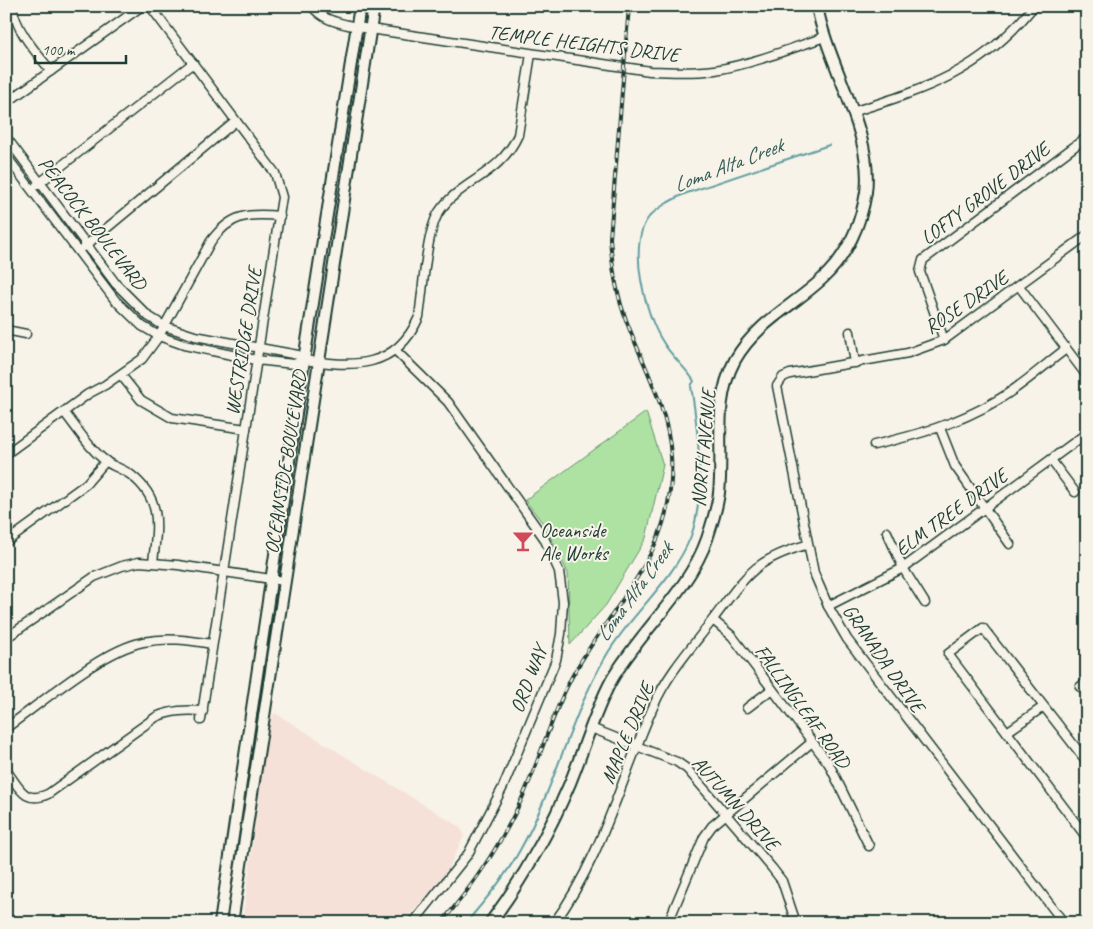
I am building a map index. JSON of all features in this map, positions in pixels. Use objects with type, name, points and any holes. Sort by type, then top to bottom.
[{"type":"main road","name":"OCEANSIDE BOULEVARD","points":[[220,923],[304,360],[360,6]]},
{"type":"main road","name":"OCEANSIDE BOULEVARD","points":[[232,923],[374,6]]},
{"type":"main road","name":"NORTH AVENUE","points":[[490,923],[508,900],[544,841],[610,684],[627,655],[689,575],[706,542],[719,492],[720,404],[726,381],[736,360],[753,335],[774,315],[822,280],[836,265],[853,236],[860,219],[866,190],[863,148],[817,6]]},
{"type":"street","points":[[12,6],[13,15],[25,37],[51,71]]},
{"type":"street","points":[[6,103],[142,6]]},
{"type":"street","name":"WESTRIDGE DRIVE","points":[[150,6],[275,173],[282,197],[201,720]]},
{"type":"street","name":"TEMPLE HEIGHTS DRIVE","points":[[312,6],[319,15],[327,19],[370,30],[650,71],[695,72],[751,62],[826,36]]},
{"type":"street","points":[[852,112],[918,92],[956,74],[985,56],[1005,39],[1034,6]]},
{"type":"street","name":"PEACOCK BOULEVARD","points":[[6,156],[115,300],[142,326],[159,336],[184,345],[256,360],[294,364],[304,360],[353,365],[371,362],[395,350],[404,342],[418,317],[433,228],[439,212],[448,202],[499,163],[513,146],[518,135],[531,54]]},
{"type":"street","points":[[31,189],[193,63]]},
{"type":"street","points":[[78,252],[236,121]]},
{"type":"street","name":"PEACOCK BOULEVARD","points":[[6,137],[116,284],[148,316],[164,326],[195,336],[298,355],[304,360]]},
{"type":"street","name":"LOFTY GROVE DRIVE","points":[[944,340],[920,272],[923,260],[1087,138]]},
{"type":"street","points":[[6,454],[142,359],[159,336],[210,241],[219,230],[238,218],[253,214],[280,216]]},
{"type":"street","name":"ROSE DRIVE","points":[[790,374],[908,354],[944,340],[1087,235]]},
{"type":"street","points":[[1019,286],[1087,376]]},
{"type":"street","points":[[6,330],[26,334]]},
{"type":"street","points":[[850,332],[855,363]]},
{"type":"street","points":[[874,445],[940,428],[998,400],[1066,349]]},
{"type":"street","name":"ORD WAY","points":[[395,350],[448,402],[544,538],[559,571],[563,602],[561,634],[556,660],[503,787],[468,854],[413,923]]},
{"type":"street","name":"GRANADA DRIVE","points":[[790,374],[783,377],[777,386],[806,545],[814,573],[828,606],[848,640],[1064,923]]},
{"type":"street","points":[[121,375],[142,400],[172,418],[246,429]]},
{"type":"street","points":[[64,412],[106,461],[130,474],[148,491],[156,511],[157,528],[153,562]]},
{"type":"street","points":[[940,428],[955,466],[1010,544]]},
{"type":"street","name":"ELM TREE DRIVE","points":[[828,606],[904,568],[1087,433]]},
{"type":"street","points":[[1050,460],[1074,492]]},
{"type":"street","points":[[6,542],[86,484],[106,461]]},
{"type":"street","points":[[887,532],[904,568],[925,603]]},
{"type":"street","name":"MAPLE DRIVE","points":[[554,923],[589,862],[615,807],[637,747],[664,685],[749,573],[766,559],[806,545]]},
{"type":"street","points":[[6,638],[103,572],[122,566],[153,562],[284,581]]},
{"type":"street","name":"FALLINGLEAF ROAD","points":[[713,620],[732,636],[829,764],[869,846]]},
{"type":"street","points":[[1087,762],[983,628],[948,654],[1087,838]]},
{"type":"street","points":[[6,728],[102,660],[123,649],[143,642],[165,639],[212,644]]},
{"type":"street","points":[[1080,687],[1087,681]]},
{"type":"street","points":[[747,708],[772,689]]},
{"type":"street","points":[[1007,732],[1043,707]]},
{"type":"street","points":[[6,770],[28,797],[36,799],[48,794],[156,717],[166,712],[202,711]]},
{"type":"street","name":"AUTUMN DRIVE","points":[[591,728],[682,766],[698,780],[782,881],[796,923]]},
{"type":"street","points":[[669,922],[704,837],[712,826],[812,742]]},
{"type":"street","points":[[6,918],[10,923]]},
{"type":"shaded area","points":[[275,713],[460,827],[464,835],[445,876],[403,923],[242,923],[269,721]]},
{"type":"green space","points":[[646,412],[663,465],[646,538],[606,605],[570,645],[568,573],[545,526],[525,500]]},
{"type":"waterway","name":"Loma Alta Creek","points":[[466,923],[488,897],[520,850],[543,802],[582,703],[606,656],[627,626],[674,568],[691,536],[696,520],[699,462],[691,386],[694,381],[666,347],[650,315],[641,280],[639,262],[639,245],[643,229],[653,213],[684,194],[829,145]]},
{"type":"railway","points":[[441,923],[480,873],[512,820],[567,686],[590,646],[641,572],[654,546],[664,519],[670,489],[671,456],[669,438],[660,403],[620,300],[615,279],[610,238],[629,6]]},
{"type":"place","name":"Oceanside Ale Works","points":[[523,541]]}]
